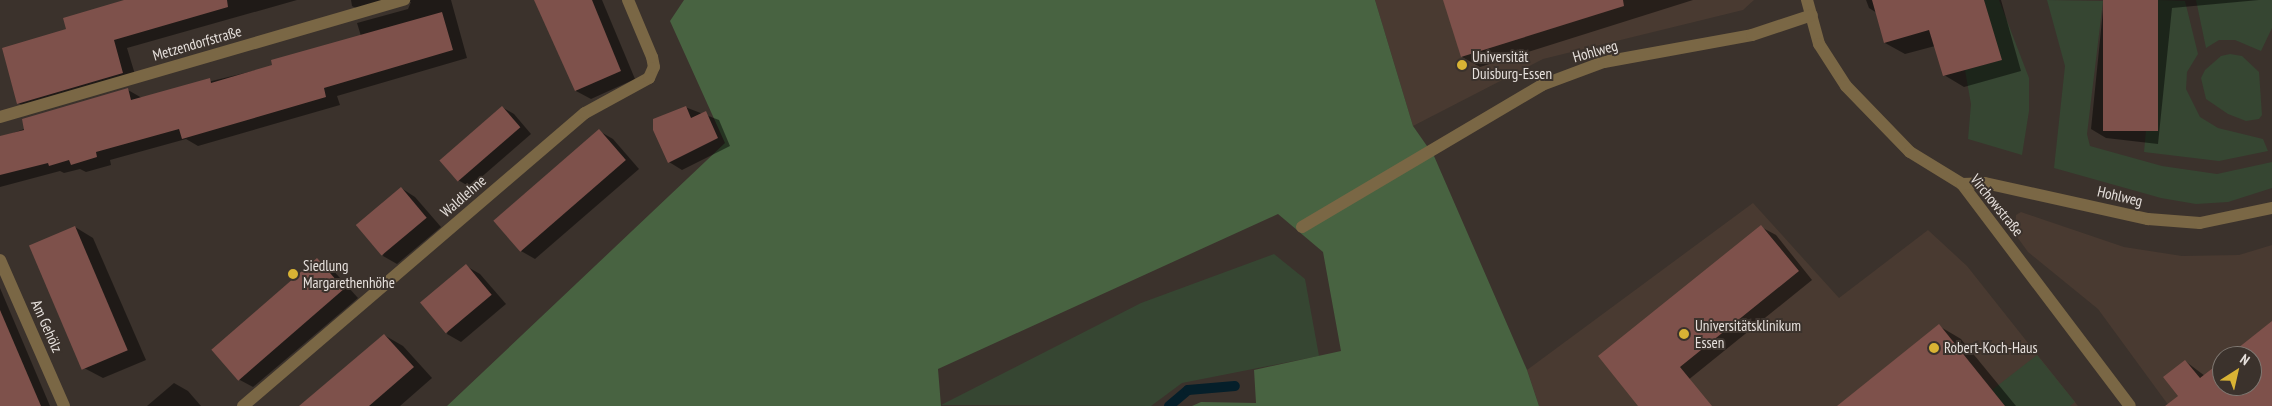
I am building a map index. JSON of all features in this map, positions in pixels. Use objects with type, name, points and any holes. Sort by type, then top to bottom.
[{"type":"street","name":"Metzendorfstraße","points":[[0,117],[404,0]]},
{"type":"street","name":"Waldlehne","points":[[243,406],[585,113],[649,78],[654,67],[652,57],[628,0]]},
{"type":"street","name":"Virchowstraße","points":[[1807,0],[1819,44],[1852,94],[1910,152],[1962,184],[2130,406]]},
{"type":"street","name":"Hohlweg","points":[[1302,227],[1542,84],[1604,62],[1752,35],[1812,15]]},
{"type":"street","name":"Hohlweg","points":[[1962,184],[1985,183],[2148,219],[2200,224],[2272,208]]},
{"type":"street","name":"Am Gehölz","points":[[0,260],[64,406]]},
{"type":"shaded area","name":"Universität Duisburg-Essen","points":[[1375,0],[1754,0],[1743,10],[1543,59],[1413,126]]},
{"type":"shaded area","points":[[1753,203],[1839,298],[1928,230],[1967,266],[2078,406],[1539,406],[1527,370]]},
{"type":"shaded area","points":[[2021,212],[2124,247],[2182,256],[2239,255],[2272,245],[2272,406],[2169,406],[2098,309],[2028,252],[2015,234],[2016,215]]},
{"type":"green space","points":[[684,0],[1375,0],[1413,126],[1434,156],[1527,370],[1539,406],[1192,406],[1201,402],[1256,403],[1254,370],[1341,351],[1323,252],[1278,214],[938,369],[941,406],[447,406],[725,143],[670,21]]},
{"type":"green space","points":[[1984,0],[1999,0],[2029,78],[2029,111],[2022,155],[1968,139],[1971,104],[1965,70],[2001,60]]},
{"type":"green space","points":[[2047,0],[2103,1],[2087,134],[2090,146],[2162,166],[2217,174],[2272,162],[2272,188],[2228,202],[2196,204],[2161,198],[2054,168],[2065,66]]},
{"type":"green space","points":[[2158,0],[2185,1],[2198,54],[2187,72],[2186,89],[2200,117],[2218,128],[2263,139],[2268,151],[2219,161],[2144,152]]},
{"type":"green space","points":[[2196,0],[2272,0],[2272,28],[2261,51],[2235,40],[2219,40],[2206,48]]},
{"type":"green space","points":[[2230,54],[2242,56],[2259,72],[2262,115],[2259,119],[2246,121],[2228,114],[2206,99],[2201,78],[2205,70],[2221,56]]},
{"type":"green space","points":[[1274,254],[1305,279],[1319,356],[1182,383],[1151,406],[941,405],[1141,303]]},
{"type":"green space","points":[[2037,355],[2075,402],[2070,406],[2005,406],[1992,390]]},
{"type":"building","points":[[124,0],[227,0],[228,7],[114,40],[123,73],[17,104],[2,48],[66,29],[63,18]]},
{"type":"building","points":[[534,0],[592,0],[621,71],[575,91]]},
{"type":"building","points":[[1443,0],[1623,0],[1624,6],[1461,57]]},
{"type":"building","points":[[1872,0],[1984,0],[2002,60],[1943,76],[1929,30],[1884,43]]},
{"type":"building","points":[[2103,0],[2158,0],[2158,131],[2103,131]]},
{"type":"building","points":[[442,12],[453,50],[324,88],[326,97],[182,139],[179,129],[96,152],[97,157],[71,165],[69,160],[49,166],[48,163],[0,175],[0,136],[24,130],[22,119],[128,88],[131,100],[210,78],[211,83],[272,65],[271,60]]},
{"type":"building","points":[[502,106],[520,127],[458,182],[439,160]]},
{"type":"building","points":[[686,106],[691,118],[706,111],[718,138],[668,163],[653,130],[653,119]]},
{"type":"building","points":[[599,129],[626,160],[520,252],[493,221]]},
{"type":"building","points":[[401,187],[427,218],[382,256],[356,225]]},
{"type":"building","points":[[1761,225],[1799,271],[1680,367],[1712,406],[1638,406],[1598,356]]},
{"type":"building","points":[[75,226],[128,350],[82,370],[29,246]]},
{"type":"building","points":[[317,258],[344,289],[238,381],[211,350]]},
{"type":"building","points":[[466,264],[492,295],[446,333],[420,303]]},
{"type":"building","points":[[0,310],[41,406],[0,406]]},
{"type":"building","points":[[2272,321],[2272,406],[2165,406],[2178,396],[2163,377],[2185,360],[2200,378],[2212,369],[2212,396],[2262,396],[2262,346],[2241,346]]},
{"type":"building","name":"Robert-Koch-Haus","points":[[1939,324],[2005,406],[1837,406]]},
{"type":"building","points":[[384,334],[414,367],[369,406],[299,406]]},
{"type":"waterway","points":[[1169,406],[1188,390],[1235,386]]},
{"type":"place","name":"Universität Duisburg-Essen","points":[[1462,65]]},
{"type":"place","name":"Siedlung Margarethenhöhe","points":[[293,274]]},
{"type":"place","name":"Universitätsklinikum Essen","points":[[1684,334]]},
{"type":"place","name":"Robert-Koch-Haus","points":[[1934,348]]}]
